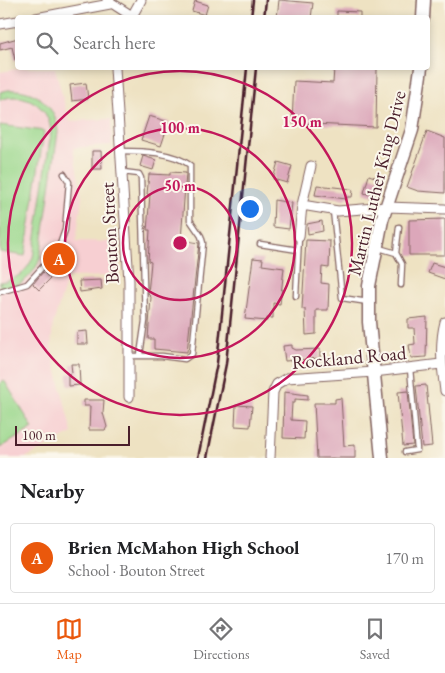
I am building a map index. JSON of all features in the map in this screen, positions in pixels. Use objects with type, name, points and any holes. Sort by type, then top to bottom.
[{"type":"main road","points":[[423,15],[424,0]]},
{"type":"main road","name":"Martin Luther King Drive","points":[[382,458],[369,286],[375,247],[412,130],[421,70]]},
{"type":"street","points":[[133,15],[141,0]]},
{"type":"street","points":[[50,15],[108,2],[129,15]]},
{"type":"street","points":[[0,24],[15,22]]},
{"type":"street","name":"Bouton Street","points":[[115,70],[129,282],[129,397]]},
{"type":"street","points":[[299,237],[302,206],[311,166]]},
{"type":"street","points":[[302,206],[333,210],[387,207],[445,209]]},
{"type":"street","points":[[445,322],[441,336],[441,364],[445,391]]},
{"type":"street","name":"Rockland Road","points":[[270,458],[273,392],[281,380],[441,364]]},
{"type":"lane","points":[[121,151],[151,152],[183,161],[190,165],[190,220],[194,229],[201,236],[203,243],[192,354],[185,359],[140,355],[129,356]]},
{"type":"lane","points":[[123,172],[138,174],[141,178],[145,321],[140,355]]},
{"type":"lane","points":[[0,292],[27,284],[58,250],[64,230],[69,182],[64,174]]},
{"type":"lane","points":[[333,210],[342,298],[369,302]]},
{"type":"lane","points":[[399,228],[396,253],[402,264],[401,285]]},
{"type":"lane","points":[[296,296],[299,237]]},
{"type":"lane","points":[[260,244],[298,250]]},
{"type":"lane","points":[[375,247],[396,253]]},
{"type":"lane","points":[[405,452],[417,450],[410,368]]},
{"type":"shaded area","points":[[15,69],[56,70],[69,121],[111,119],[112,145],[73,148],[82,197],[76,241],[119,242],[118,276],[68,277],[53,324],[51,347],[72,433],[25,458],[0,458],[0,72]]},
{"type":"green space","points":[[8,90],[27,92],[42,100],[53,114],[58,132],[40,259],[29,276],[19,284],[0,290],[0,282],[11,279],[24,271],[33,257],[51,132],[46,115],[34,102],[18,97],[0,100],[0,92]]},
{"type":"green space","points":[[0,125],[44,131],[25,256],[0,252]]},
{"type":"green space","points":[[4,380],[33,428],[0,448],[0,383]]},
{"type":"building","points":[[279,0],[313,3],[311,15],[277,15]]},
{"type":"building","points":[[195,1],[208,5],[205,15],[192,11]]},
{"type":"building","points":[[337,11],[360,12],[360,15],[337,15]]},
{"type":"building","points":[[15,39],[15,60],[12,47],[0,50],[0,43]]},
{"type":"building","points":[[334,70],[377,70],[376,127],[292,123],[294,81],[333,83]]},
{"type":"building","points":[[86,83],[88,99],[72,101],[70,85]]},
{"type":"building","points":[[149,116],[169,122],[161,146],[141,140]]},
{"type":"building","points":[[427,131],[445,138],[445,193],[418,191],[407,187]]},
{"type":"building","points":[[92,151],[101,151],[102,169],[92,169]]},
{"type":"building","points":[[143,156],[156,160],[153,170],[140,166]]},
{"type":"building","points":[[278,162],[292,166],[287,183],[273,179]]},
{"type":"building","points":[[170,172],[186,173],[181,240],[199,243],[187,352],[154,349],[154,339],[148,339],[151,297],[148,294],[151,262],[148,261],[150,230],[147,230],[150,195],[147,194],[149,174],[170,175]]},
{"type":"building","points":[[369,175],[380,179],[374,196],[364,193]]},
{"type":"building","points":[[317,185],[351,189],[353,190],[352,197],[347,197],[346,199],[315,195]]},
{"type":"building","points":[[274,200],[292,203],[289,229],[273,227]]},
{"type":"building","points":[[445,219],[445,255],[409,255],[409,220]]},
{"type":"building","points":[[322,221],[323,231],[308,234],[307,224]]},
{"type":"building","points":[[306,240],[330,241],[329,268],[322,267],[321,283],[329,284],[328,310],[316,310],[316,334],[306,335],[305,309],[302,309]]},
{"type":"building","points":[[253,258],[263,259],[262,265],[284,268],[280,304],[273,303],[273,318],[267,318],[267,321],[245,319]]},
{"type":"building","points":[[432,263],[445,267],[445,279],[428,273]]},
{"type":"building","points":[[43,272],[50,279],[39,290],[33,284]]},
{"type":"building","points":[[101,280],[102,289],[80,292],[79,281]]},
{"type":"building","points":[[427,317],[426,357],[411,358],[409,345],[415,344],[414,328],[408,328],[408,319]]},
{"type":"building","points":[[87,331],[88,344],[77,344],[77,332]]},
{"type":"building","points":[[292,345],[292,348],[296,350],[320,349],[320,358],[285,361],[283,346]]},
{"type":"building","points":[[71,364],[79,364],[80,385],[68,386],[68,374],[72,373]]},
{"type":"building","points":[[426,385],[432,446],[422,447],[416,386]]},
{"type":"building","points":[[408,391],[413,445],[403,446],[398,392]]},
{"type":"building","points":[[284,392],[308,395],[308,400],[295,399],[295,403],[292,403],[291,420],[305,421],[304,439],[283,438]]},
{"type":"building","points":[[341,398],[344,446],[355,445],[355,458],[317,458],[314,403],[335,403],[335,399]]},
{"type":"building","points":[[84,400],[104,400],[103,413],[107,427],[105,430],[89,430],[90,406],[84,406]]},
{"type":"building","points":[[236,405],[252,406],[250,427],[235,426]]},
{"type":"railway","points":[[251,15],[253,0]]},
{"type":"railway","points":[[264,15],[266,0]]},
{"type":"railway","points":[[198,458],[217,363],[247,70]]},
{"type":"railway","points":[[207,458],[226,364],[256,70]]},
{"type":"place","name":"Brien McMahon High School","points":[[59,259]]}]
